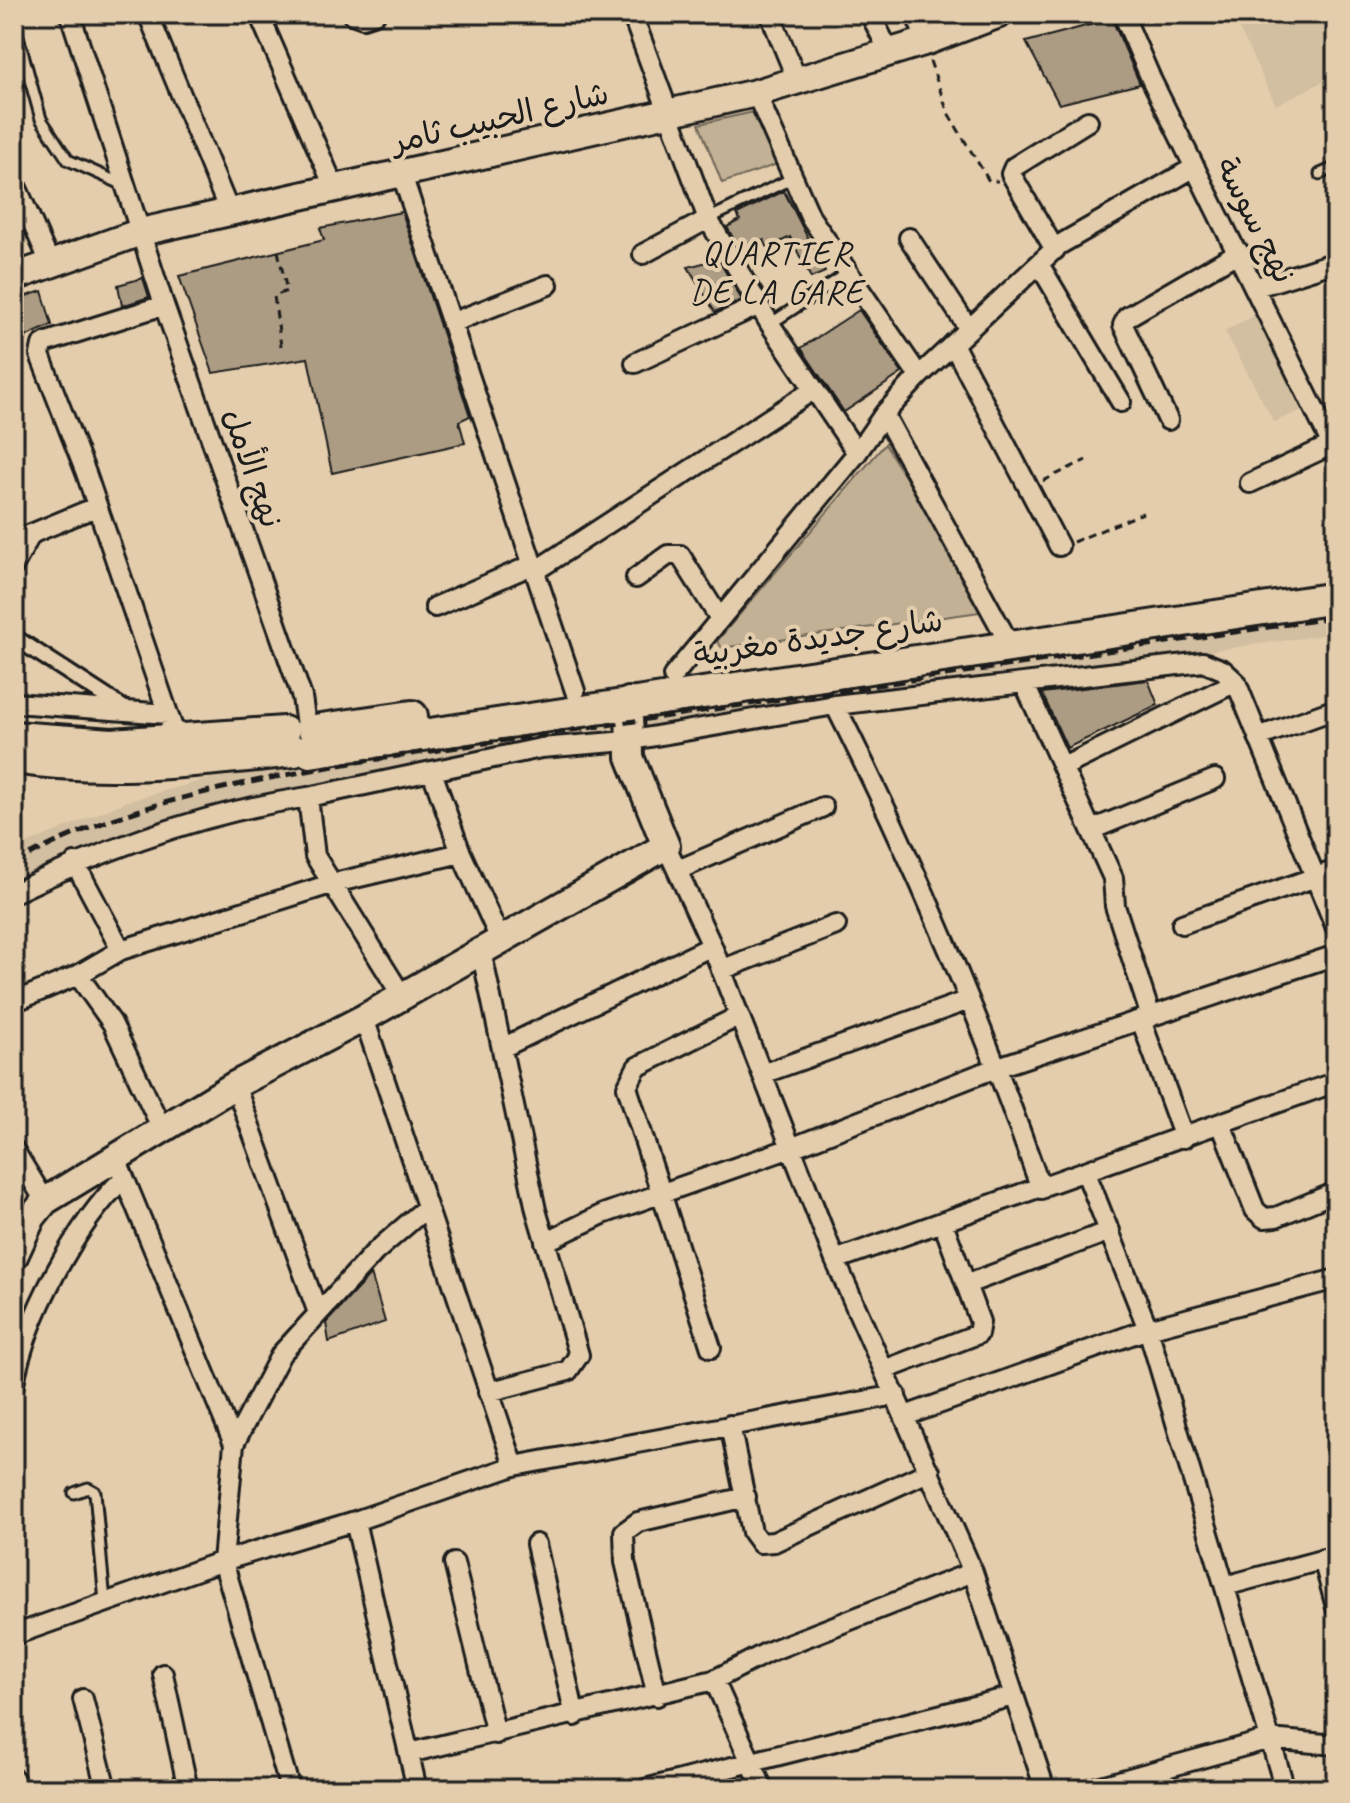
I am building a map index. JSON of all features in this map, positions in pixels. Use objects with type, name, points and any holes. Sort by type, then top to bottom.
[{"type":"main road","name":"شارع الحبيب ثامر","points":[[14,277],[141,232],[402,175],[798,82],[927,41],[999,14]]},
{"type":"main road","name":"شارع جديدة مغربية","points":[[303,738],[629,701],[1336,578]]},
{"type":"main road","name":"شارع جديدة مغربية","points":[[303,738],[673,676],[1336,598]]},
{"type":"main road","points":[[14,1256],[30,1214],[120,1168],[162,1129],[235,1085],[364,1018],[666,846],[635,775],[627,741],[629,701]]},
{"type":"main road","points":[[14,737],[99,744],[172,727],[303,738]]},
{"type":"main road","points":[[14,758],[62,765],[140,767],[303,738]]},
{"type":"street","name":"نهج الأمل","points":[[70,14],[164,305],[302,697],[303,738]]},
{"type":"street","points":[[148,14],[229,211]]},
{"type":"street","points":[[259,14],[335,189]]},
{"type":"street","points":[[352,14],[363,18],[375,14]]},
{"type":"street","points":[[632,14],[666,114],[708,219],[770,324],[857,453]]},
{"type":"street","points":[[770,14],[798,82]]},
{"type":"street","points":[[870,14],[890,53]]},
{"type":"street","points":[[915,14],[927,41]]},
{"type":"street","name":"نهج سوسة","points":[[1123,14],[1334,449]]},
{"type":"street","points":[[756,93],[811,218],[919,376]]},
{"type":"street","points":[[1055,250],[1011,178],[1014,167],[1088,121]]},
{"type":"street","points":[[673,676],[857,453],[884,414],[919,376],[1055,250],[1195,167]]},
{"type":"street","points":[[402,175],[575,691]]},
{"type":"street","points":[[14,181],[50,263]]},
{"type":"street","points":[[643,254],[708,219]]},
{"type":"street","points":[[909,238],[969,329]]},
{"type":"street","points":[[1168,420],[1122,330],[1124,320],[1239,252]]},
{"type":"street","points":[[1257,287],[1336,262]]},
{"type":"street","points":[[1039,264],[1121,402]]},
{"type":"street","points":[[451,323],[548,285]]},
{"type":"street","points":[[164,305],[42,345],[40,355],[172,727]]},
{"type":"street","points":[[635,363],[759,305]]},
{"type":"street","points":[[953,344],[1059,546]]},
{"type":"street","points":[[435,607],[534,568],[813,390]]},
{"type":"street","points":[[884,414],[1006,636]]},
{"type":"street","points":[[1250,483],[1334,449]]},
{"type":"street","points":[[14,541],[96,507]]},
{"type":"street","points":[[14,569],[34,533]]},
{"type":"street","points":[[636,578],[668,555],[680,555],[720,619]]},
{"type":"street","points":[[14,637],[128,712]]},
{"type":"street","points":[[14,893],[75,863],[189,824],[541,748],[627,741],[835,705],[1191,662],[1212,665],[1236,682],[1336,928]]},
{"type":"street","points":[[1063,767],[1236,682]]},
{"type":"street","points":[[1024,683],[1113,878],[1115,906],[1184,1138]]},
{"type":"street","points":[[14,703],[128,712],[172,727]]},
{"type":"street","points":[[835,705],[926,892],[998,1067],[1041,1189]]},
{"type":"street","points":[[1258,737],[1336,709]]},
{"type":"street","points":[[432,772],[490,945],[502,1048],[545,1242],[577,1342],[577,1362],[568,1371],[488,1392]]},
{"type":"street","points":[[1091,830],[1215,779]]},
{"type":"street","points":[[308,797],[315,856],[402,996]]},
{"type":"street","points":[[678,870],[823,807]]},
{"type":"street","points":[[666,846],[712,946],[835,1260],[973,1572],[1045,1789]]},
{"type":"street","points":[[15,998],[78,975],[121,950],[334,883],[461,853]]},
{"type":"street","points":[[75,863],[121,950]]},
{"type":"street","points":[[1182,924],[1336,870]]},
{"type":"street","points":[[721,970],[836,925]]},
{"type":"street","points":[[502,1048],[712,946]]},
{"type":"street","points":[[545,1242],[603,1214],[791,1148],[998,1067],[1336,955]]},
{"type":"street","points":[[78,975],[112,1023],[162,1129]]},
{"type":"street","points":[[762,1074],[969,1000]]},
{"type":"street","points":[[711,1348],[630,1103],[628,1079],[637,1067],[650,1058],[739,1016]]},
{"type":"street","points":[[364,1018],[514,1466]]},
{"type":"street","points":[[235,1085],[318,1313]]},
{"type":"street","points":[[835,1260],[1335,1085]]},
{"type":"street","points":[[1221,1124],[1255,1210],[1264,1218],[1276,1217],[1336,1192]]},
{"type":"street","points":[[14,1150],[30,1214]]},
{"type":"street","points":[[120,1168],[234,1444]]},
{"type":"street","points":[[15,1372],[54,1280],[120,1168]]},
{"type":"street","points":[[1086,1173],[1148,1329],[1285,1789]]},
{"type":"street","points":[[269,1789],[289,1787],[223,1561],[234,1444],[281,1354],[375,1252],[426,1208]]},
{"type":"street","points":[[884,1370],[978,1334],[980,1322],[943,1223]]},
{"type":"street","points":[[967,1284],[1110,1231]]},
{"type":"street","points":[[905,1416],[1148,1329],[1336,1279]]},
{"type":"street","points":[[14,1635],[223,1561],[355,1521],[514,1466],[896,1395]]},
{"type":"street","points":[[730,1425],[754,1537],[766,1544],[930,1471]]},
{"type":"street","points":[[657,1696],[625,1562],[624,1532],[638,1522],[746,1497]]},
{"type":"street","points":[[355,1521],[417,1789]]},
{"type":"street","points":[[536,1544],[575,1716]]},
{"type":"street","points":[[1225,1586],[1329,1557],[1336,1607]]},
{"type":"street","points":[[454,1563],[496,1734]]},
{"type":"street","points":[[409,1753],[575,1716],[714,1680],[768,1652],[973,1572]]},
{"type":"street","points":[[163,1674],[188,1789]]},
{"type":"street","points":[[714,1680],[749,1766],[763,1789]]},
{"type":"street","points":[[645,1789],[749,1766],[1014,1696]]},
{"type":"street","points":[[83,1699],[106,1789]]},
{"type":"street","points":[[1090,1789],[1270,1739],[1336,1745]]},
{"type":"street","points":[[14,1779],[16,1789]]},
{"type":"lane","points":[[14,22],[41,119],[68,160],[124,185]]},
{"type":"lane","points":[[1320,174],[1336,167]]},
{"type":"lane","points":[[708,219],[793,178]]},
{"type":"lane","points":[[770,324],[848,273]]},
{"type":"lane","points":[[74,1493],[88,1488],[95,1492],[105,1602]]},
{"type":"path","points":[[927,41],[948,113],[989,181],[1011,178]]},
{"type":"path","points":[[278,251],[287,291],[274,296],[281,346]]},
{"type":"path","points":[[1029,488],[1086,460]]},
{"type":"path","points":[[1059,546],[1143,513]]},
{"type":"shaded area","points":[[1232,14],[1336,14],[1336,75],[1276,105]]},
{"type":"shaded area","points":[[754,112],[778,164],[722,183],[699,124]]},
{"type":"shaded area","points":[[1261,312],[1309,407],[1274,422],[1225,331]]},
{"type":"shaded area","points":[[885,444],[987,611],[722,648],[717,641]]},
{"type":"shaded area","points":[[1336,611],[1336,633],[1048,674],[1046,666],[643,729],[477,749],[373,777],[293,790],[219,808],[14,885],[14,849],[128,801],[208,779]]},
{"type":"building","points":[[1112,19],[1140,84],[1059,104],[1026,42]]},
{"type":"building","points":[[784,191],[825,272],[811,278],[790,237],[768,248],[764,240],[741,252],[727,227],[740,220],[737,214]]},
{"type":"building","points":[[402,212],[470,416],[459,421],[465,443],[332,473],[308,358],[213,373],[179,276],[324,240],[320,228]]},
{"type":"building","points":[[718,259],[742,300],[715,312],[688,267]]},
{"type":"building","points":[[143,278],[149,297],[122,306],[118,285]]},
{"type":"building","points":[[42,291],[52,325],[27,336],[25,340],[14,342],[14,300]]},
{"type":"building","points":[[859,310],[902,373],[844,412],[801,348]]},
{"type":"building","points":[[1148,680],[1158,705],[1067,748],[1042,693]]},
{"type":"building","points":[[371,1274],[385,1322],[329,1342],[326,1323]]},
{"type":"railway","points":[[14,864],[94,826],[135,812],[178,799],[307,771],[1336,617]]},
{"type":"district","name":"QUARTIER DE LA GARE","points":[[777,272]]}]
